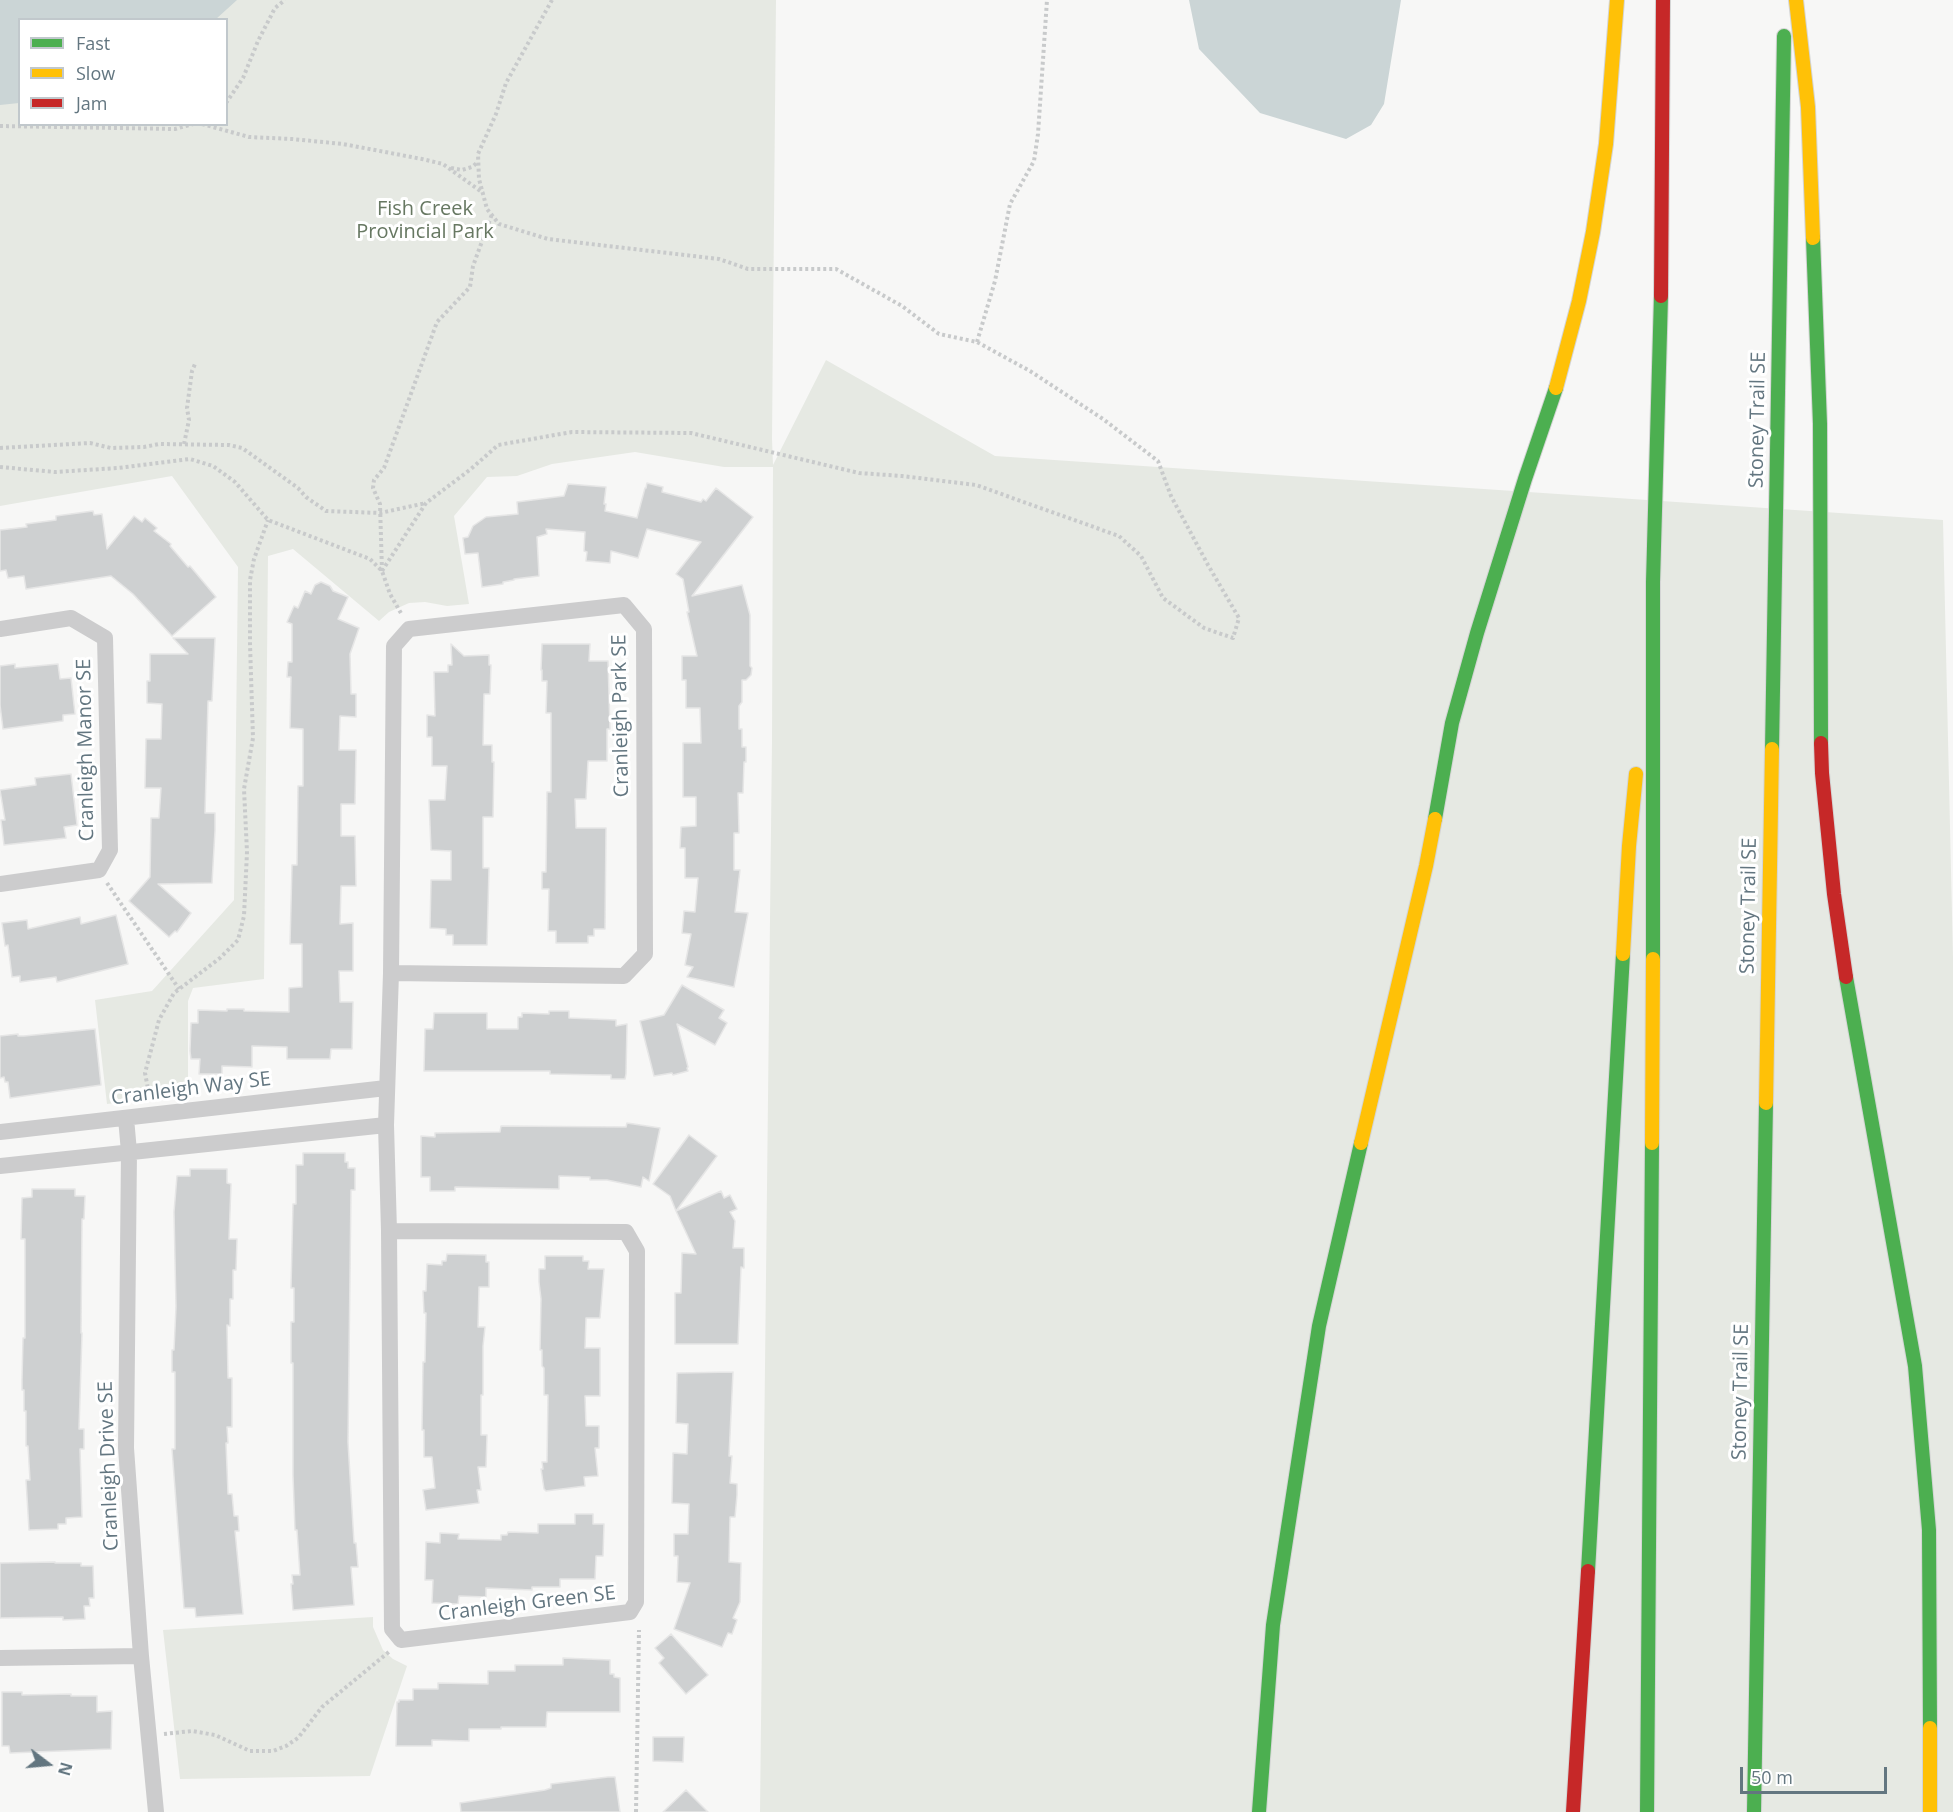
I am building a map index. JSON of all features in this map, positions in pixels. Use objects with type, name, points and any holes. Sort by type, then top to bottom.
[{"type":"highway","points":[[1259,1812],[1273,1625],[1319,1326],[1426,866],[1452,723],[1477,633],[1558,382],[1579,301],[1593,232],[1606,144],[1617,0]]},
{"type":"highway","points":[[1647,1812],[1653,1020],[1653,582],[1662,252],[1663,0]]},
{"type":"highway","points":[[1796,0],[1808,107],[1820,424],[1822,774],[1834,894],[1849,1001],[1915,1366],[1929,1530],[1930,1812]]},
{"type":"highway","name":"Stoney Trail SE","points":[[1754,1812],[1784,12]]},
{"type":"highway","points":[[1640,731],[1653,582]]},
{"type":"highway","points":[[1573,1812],[1628,858],[1636,766]]},
{"type":"street","name":"Cranleigh Park SE","points":[[391,973],[624,976],[645,954],[644,629],[624,604],[409,629]]},
{"type":"street","name":"Cranleigh Manor SE","points":[[0,629],[72,618],[105,638],[110,850],[99,870]]},
{"type":"street","points":[[401,1640],[392,1629],[386,1088],[391,973],[394,645],[409,629]]},
{"type":"street","points":[[0,884],[99,870]]},
{"type":"street","name":"Cranleigh Way SE","points":[[0,1132],[386,1088]]},
{"type":"street","name":"Cranleigh Drive SE","points":[[126,1118],[129,1152],[126,1448],[141,1656],[156,1812]]},
{"type":"street","points":[[0,1166],[386,1125]]},
{"type":"street","name":"Cranleigh Green SE","points":[[389,1231],[626,1232],[637,1251],[636,1602],[630,1612],[401,1640]]},
{"type":"street","points":[[0,1658],[141,1656]]},
{"type":"path","points":[[228,100],[243,78],[258,41],[275,9],[285,0]]},
{"type":"path","points":[[382,571],[426,503],[498,445],[572,432],[691,433],[859,473],[976,485],[1119,536],[1141,556],[1163,598],[1204,628],[1233,639],[1239,618],[1172,496],[1158,461],[1104,419],[1030,371],[977,342],[939,334],[902,306],[836,269],[748,269],[719,259],[548,239],[499,224],[488,209],[483,194],[479,179],[478,154],[496,114],[506,83],[552,0]]},
{"type":"path","points":[[977,342],[994,281],[1010,204],[1034,161],[1038,134],[1047,0]]},
{"type":"path","points":[[0,126],[175,129],[186,126]]},
{"type":"path","points":[[209,126],[249,137],[292,139],[363,148],[443,164],[483,194]]},
{"type":"path","points":[[449,168],[462,170],[479,162]]},
{"type":"path","points":[[409,629],[390,594],[382,571],[380,504],[373,488],[374,480],[384,468],[436,322],[470,287],[473,266],[492,214]]},
{"type":"path","points":[[184,444],[189,420],[192,371],[195,364]]},
{"type":"path","points":[[0,448],[90,444],[111,448],[159,444],[229,445],[242,448],[326,511],[380,513],[426,503]]},
{"type":"path","points":[[0,467],[55,472],[118,468],[190,459],[213,465],[235,482],[268,520],[370,559],[382,571]]},
{"type":"path","points":[[151,1101],[145,1073],[159,1020],[174,993],[220,958],[238,940],[244,916],[247,852],[244,789],[254,738],[250,580],[254,559],[268,520]]},
{"type":"path","points":[[99,870],[179,989]]},
{"type":"path","points":[[636,1812],[639,1630]]},
{"type":"path","points":[[148,1736],[192,1731],[215,1735],[249,1751],[273,1750],[286,1746],[298,1738],[322,1707],[401,1640]]},
{"type":"green space","name":"Fish Creek Provincial Park","points":[[0,0],[776,0],[773,465],[826,360],[995,456],[1943,520],[1953,958],[1953,1812],[760,1812],[773,467],[724,467],[635,452],[552,464],[517,476],[487,477],[454,516],[469,604],[447,606],[425,602],[409,603],[389,612],[379,621],[293,549],[268,556],[264,979],[193,988],[188,1001],[188,1094],[107,1104],[95,1000],[152,991],[234,900],[238,567],[172,476],[0,506]]},
{"type":"green space","points":[[373,1617],[373,1627],[383,1650],[393,1659],[407,1666],[370,1776],[180,1779],[163,1630]]},
{"type":"shaded area","points":[[0,0],[237,0],[217,18],[18,18],[18,103],[0,105]]},
{"type":"shaded area","points":[[1189,0],[1401,0],[1384,104],[1371,125],[1346,139],[1260,113],[1199,49]]},
{"type":"building","points":[[647,483],[663,487],[662,492],[701,502],[703,499],[706,501],[716,488],[753,517],[692,596],[742,585],[750,615],[750,666],[752,668],[751,675],[746,680],[742,680],[742,702],[739,706],[739,729],[742,729],[742,747],[746,747],[746,762],[744,762],[743,793],[738,793],[739,833],[734,833],[734,870],[740,870],[735,912],[748,913],[734,987],[687,977],[693,967],[685,965],[691,934],[682,933],[684,911],[695,912],[698,878],[685,878],[685,848],[680,848],[681,827],[696,826],[696,797],[683,797],[683,743],[701,743],[700,708],[686,708],[686,680],[682,680],[682,656],[697,656],[687,612],[689,612],[683,579],[676,574],[701,542],[647,529],[638,558],[611,551],[610,563],[586,561],[585,532],[546,529],[547,534],[537,537],[539,576],[482,587],[478,553],[465,554],[463,538],[468,537],[473,526],[486,517],[518,514],[517,502],[564,496],[568,484],[606,487],[605,511],[637,518]]},
{"type":"building","points":[[93,511],[94,515],[102,514],[107,549],[134,516],[142,522],[145,518],[157,528],[154,531],[171,544],[170,546],[216,597],[172,636],[133,594],[111,576],[26,589],[24,576],[8,578],[6,570],[0,571],[0,530],[56,520],[56,516]]},
{"type":"building","points":[[321,582],[330,586],[333,591],[348,597],[338,619],[359,628],[350,654],[351,694],[356,694],[356,717],[340,716],[339,750],[356,750],[355,804],[341,804],[341,836],[355,836],[356,886],[341,886],[340,924],[353,923],[353,971],[339,971],[340,1002],[353,1002],[352,1049],[331,1049],[330,1059],[287,1059],[287,1047],[252,1046],[252,1067],[222,1066],[222,1074],[199,1074],[200,1059],[191,1059],[190,1051],[191,1023],[198,1023],[198,1010],[244,1009],[244,1011],[289,1012],[289,988],[302,987],[302,944],[290,944],[292,865],[297,865],[298,786],[303,786],[303,729],[290,728],[291,677],[287,677],[288,662],[292,662],[292,624],[287,622],[294,606],[298,608],[305,591],[311,594],[315,585]]},
{"type":"building","points":[[173,638],[215,638],[212,701],[208,701],[205,813],[215,813],[215,830],[212,883],[158,884],[191,913],[177,932],[175,931],[169,937],[129,901],[150,877],[151,818],[159,818],[161,788],[145,788],[146,739],[161,739],[162,704],[147,703],[150,654],[188,654]]},
{"type":"building","points":[[451,644],[464,656],[489,655],[489,665],[491,665],[490,694],[484,694],[483,745],[492,745],[492,762],[494,762],[493,817],[483,817],[483,868],[489,868],[487,945],[453,945],[453,935],[446,935],[446,929],[430,928],[431,880],[451,880],[451,851],[431,850],[429,800],[445,800],[447,766],[432,766],[432,737],[427,737],[427,715],[435,716],[434,672],[448,672],[448,665],[452,665]]},
{"type":"building","points":[[542,644],[590,644],[589,661],[608,661],[610,729],[607,729],[607,761],[588,761],[586,799],[575,799],[576,828],[606,828],[605,929],[594,929],[594,936],[588,936],[588,943],[556,943],[556,931],[548,931],[549,889],[542,889],[542,872],[546,872],[547,792],[551,792],[551,713],[546,713],[547,681],[542,681]]},
{"type":"building","points":[[15,664],[15,668],[58,664],[60,679],[71,678],[75,714],[63,715],[63,721],[3,729],[0,705],[0,666]]},
{"type":"building","points":[[71,774],[77,825],[64,827],[66,838],[4,845],[1,820],[5,820],[0,790],[36,785],[35,778]]},
{"type":"building","points":[[116,915],[128,964],[57,982],[56,977],[20,982],[20,976],[12,977],[8,945],[5,946],[2,923],[27,920],[28,929],[80,917],[81,924]]},
{"type":"building","points":[[682,985],[724,1010],[719,1018],[727,1023],[715,1045],[677,1024],[688,1071],[654,1076],[640,1021],[664,1015]]},
{"type":"building","points":[[549,1011],[569,1011],[569,1018],[616,1020],[616,1026],[627,1024],[625,1079],[611,1079],[611,1075],[550,1074],[550,1071],[424,1071],[425,1029],[433,1029],[434,1013],[487,1013],[487,1029],[518,1029],[518,1017],[522,1017],[522,1013],[549,1014]]},
{"type":"building","points":[[95,1029],[101,1085],[10,1098],[8,1082],[5,1082],[4,1077],[0,1078],[0,1036]]},
{"type":"building","points":[[627,1123],[660,1128],[649,1181],[643,1177],[641,1187],[607,1180],[590,1180],[590,1177],[559,1176],[559,1189],[455,1187],[455,1191],[430,1191],[430,1177],[421,1177],[421,1136],[435,1137],[435,1133],[500,1132],[501,1126],[626,1127]]},
{"type":"building","points":[[689,1135],[717,1156],[676,1211],[670,1196],[653,1184]]},
{"type":"building","points":[[303,1153],[345,1153],[348,1168],[355,1168],[355,1190],[351,1190],[348,1442],[354,1543],[356,1543],[358,1567],[351,1567],[354,1605],[293,1610],[292,1575],[300,1575],[297,1530],[295,1530],[293,1475],[291,1322],[294,1322],[294,1288],[291,1288],[296,1165],[303,1165]]},
{"type":"building","points":[[190,1169],[227,1169],[227,1183],[231,1184],[229,1239],[237,1239],[236,1270],[233,1270],[233,1299],[230,1299],[230,1326],[227,1325],[228,1378],[232,1378],[232,1427],[227,1427],[228,1443],[226,1443],[228,1494],[232,1494],[234,1516],[238,1516],[239,1531],[235,1531],[243,1614],[196,1617],[195,1608],[184,1608],[172,1449],[175,1449],[175,1372],[172,1372],[172,1350],[174,1350],[176,1307],[174,1212],[177,1176],[190,1176]]},
{"type":"building","points":[[32,1189],[75,1189],[75,1196],[85,1196],[84,1219],[82,1219],[79,1429],[84,1429],[84,1449],[80,1449],[82,1517],[66,1518],[66,1524],[58,1524],[58,1529],[29,1530],[26,1480],[30,1480],[28,1446],[26,1446],[26,1411],[24,1411],[24,1390],[22,1390],[23,1338],[25,1338],[25,1239],[21,1239],[22,1198],[32,1197]]},
{"type":"building","points":[[721,1191],[724,1198],[730,1195],[737,1209],[730,1212],[735,1221],[733,1248],[744,1248],[744,1268],[741,1267],[738,1344],[675,1344],[675,1293],[681,1293],[682,1253],[696,1254],[676,1211]]},
{"type":"building","points":[[447,1254],[486,1255],[486,1262],[489,1262],[489,1287],[479,1287],[478,1327],[485,1327],[481,1435],[487,1435],[486,1467],[478,1467],[481,1490],[477,1490],[479,1503],[426,1510],[423,1490],[435,1488],[432,1457],[424,1457],[424,1430],[422,1430],[426,1313],[424,1313],[423,1291],[426,1291],[427,1264],[442,1265],[442,1261],[446,1261]]},
{"type":"building","points":[[545,1256],[583,1256],[583,1261],[589,1261],[588,1269],[604,1269],[600,1318],[586,1318],[585,1348],[600,1348],[600,1396],[585,1396],[586,1426],[599,1426],[599,1448],[595,1448],[598,1476],[584,1477],[585,1486],[546,1491],[541,1469],[543,1469],[542,1462],[547,1462],[548,1395],[544,1395],[544,1368],[542,1350],[540,1350],[539,1282],[539,1269],[545,1269]]},
{"type":"building","points":[[733,1372],[729,1456],[732,1456],[730,1483],[737,1484],[737,1495],[735,1517],[730,1517],[729,1562],[741,1563],[740,1602],[733,1618],[737,1620],[732,1634],[728,1633],[722,1647],[674,1629],[690,1583],[677,1582],[678,1556],[674,1556],[674,1534],[688,1534],[689,1504],[672,1503],[673,1453],[687,1454],[688,1424],[676,1423],[677,1373]]},
{"type":"building","points":[[575,1514],[593,1514],[593,1524],[604,1524],[603,1556],[596,1556],[595,1579],[560,1579],[560,1587],[532,1587],[532,1590],[486,1588],[486,1597],[459,1596],[458,1604],[432,1603],[433,1580],[425,1580],[426,1542],[440,1543],[440,1533],[459,1534],[458,1539],[501,1540],[501,1535],[507,1535],[508,1532],[538,1533],[538,1524],[575,1524]]},
{"type":"building","points":[[55,1562],[93,1566],[94,1598],[89,1598],[90,1606],[84,1606],[85,1619],[0,1618],[0,1563]]},
{"type":"building","points":[[671,1634],[708,1675],[686,1694],[659,1663],[664,1658],[655,1648]]},
{"type":"building","points":[[563,1658],[610,1660],[610,1674],[620,1678],[620,1712],[547,1712],[546,1727],[469,1729],[469,1741],[432,1740],[432,1746],[396,1746],[397,1702],[413,1700],[413,1689],[438,1689],[438,1683],[488,1684],[488,1671],[515,1671],[515,1665],[563,1665]]},
{"type":"building","points":[[2,1692],[22,1692],[22,1695],[97,1696],[97,1712],[112,1711],[111,1749],[10,1753],[9,1746],[2,1746]]},
{"type":"building","points":[[653,1737],[684,1737],[683,1762],[653,1761]]},
{"type":"building","points":[[615,1777],[620,1812],[461,1812],[460,1803],[545,1790],[551,1788],[551,1784]]},
{"type":"building","points":[[686,1790],[708,1812],[663,1812]]},
{"type":"traffic: fast","points":[[1772,749],[1784,36]]},
{"type":"traffic: fast","points":[[1813,238],[1820,424],[1821,743]]},
{"type":"traffic: fast","points":[[1653,959],[1653,582],[1661,296]]},
{"type":"traffic: fast","points":[[1435,819],[1452,723],[1477,633],[1556,388]]},
{"type":"traffic: fast","points":[[1588,1571],[1623,954]]},
{"type":"traffic: fast","points":[[1846,977],[1915,1366],[1929,1530],[1930,1728]]},
{"type":"traffic: fast","points":[[1754,1812],[1766,1103]]},
{"type":"traffic: fast","points":[[1259,1812],[1273,1625],[1319,1326],[1361,1143]]},
{"type":"traffic: fast","points":[[1647,1812],[1652,1143]]},
{"type":"traffic: slow","points":[[1556,388],[1579,301],[1593,232],[1606,144],[1617,0]]},
{"type":"traffic: slow","points":[[1796,0],[1808,107],[1813,238]]},
{"type":"traffic: slow","points":[[1766,1103],[1772,749]]},
{"type":"traffic: slow","points":[[1623,954],[1636,774]]},
{"type":"traffic: slow","points":[[1361,1143],[1435,819]]},
{"type":"traffic: slow","points":[[1652,1143],[1653,959]]},
{"type":"traffic: slow","points":[[1930,1728],[1930,1812]]},
{"type":"traffic: jam","points":[[1661,296],[1663,0]]},
{"type":"traffic: jam","points":[[1821,743],[1834,894],[1846,977]]},
{"type":"traffic: jam","points":[[1573,1812],[1588,1571]]}]
